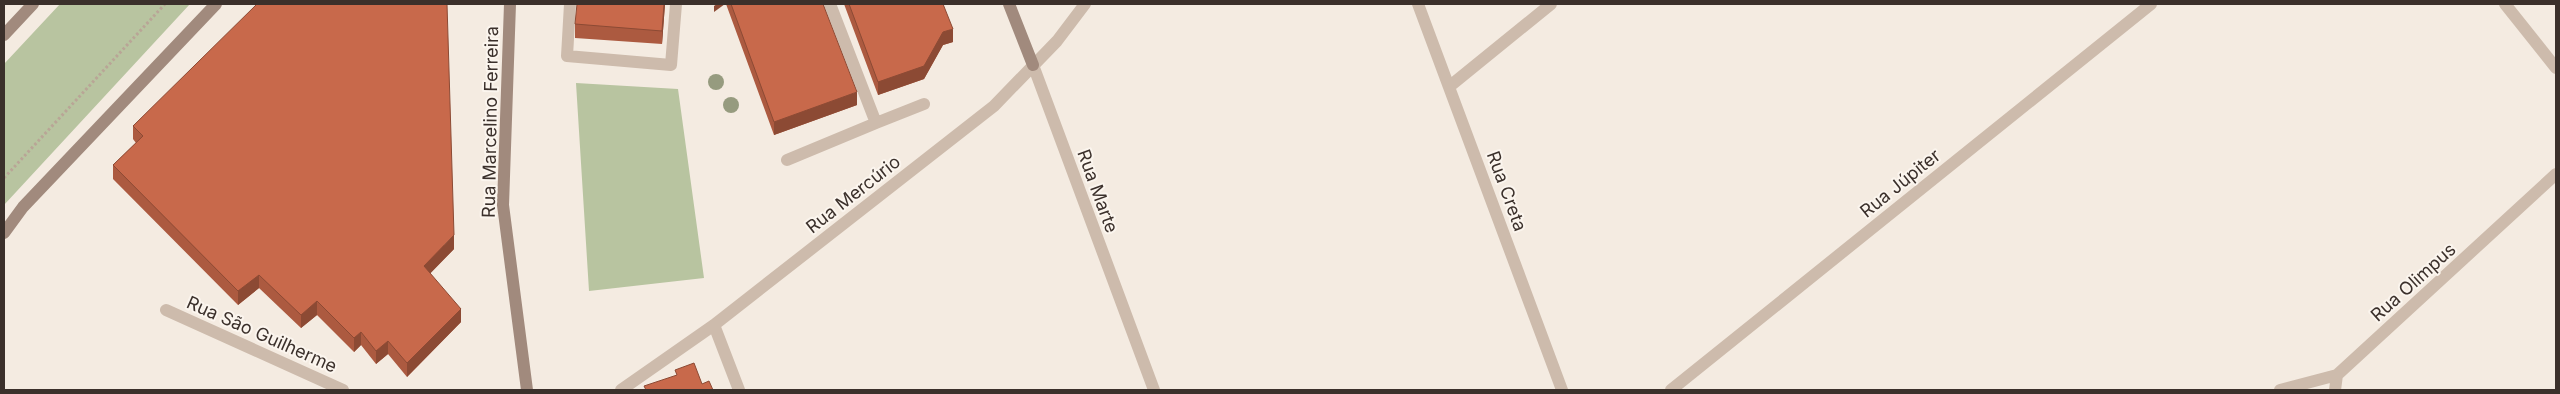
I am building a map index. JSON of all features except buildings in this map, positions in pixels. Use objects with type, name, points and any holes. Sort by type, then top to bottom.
[{"type":"street","points":[[4,35],[33,4]]},
{"type":"street","points":[[4,233],[23,207],[216,4]]},
{"type":"street","name":"Rua Marcelino Ferreira","points":[[510,4],[503,205],[527,390]]},
{"type":"street","points":[[570,4],[567,56],[671,65],[676,4]]},
{"type":"street","points":[[830,4],[876,123]]},
{"type":"street","name":"Rua Marte","points":[[1009,4],[1154,390]]},
{"type":"street","name":"Rua Mercúrio","points":[[621,390],[714,325],[994,106],[1057,41],[1085,4]]},
{"type":"street","name":"Rua Creta","points":[[1418,4],[1562,390]]},
{"type":"street","points":[[1450,86],[1551,4]]},
{"type":"street","name":"Rua Júpiter","points":[[1671,390],[2151,4]]},
{"type":"street","points":[[2505,4],[2556,68]]},
{"type":"street","points":[[787,160],[924,104]]},
{"type":"street","name":"Rua Olimpus","points":[[2280,390],[2337,375],[2556,174]]},
{"type":"street","name":"Rua São Guilherme","points":[[166,310],[343,390]]},
{"type":"street","points":[[714,325],[739,390]]},
{"type":"street","points":[[2334,390],[2337,375]]},
{"type":"path","points":[[4,178],[165,4]]},
{"type":"green space","points":[[60,4],[190,4],[4,205],[4,64]]},
{"type":"green space","points":[[576,83],[678,89],[704,278],[589,291]]}]
